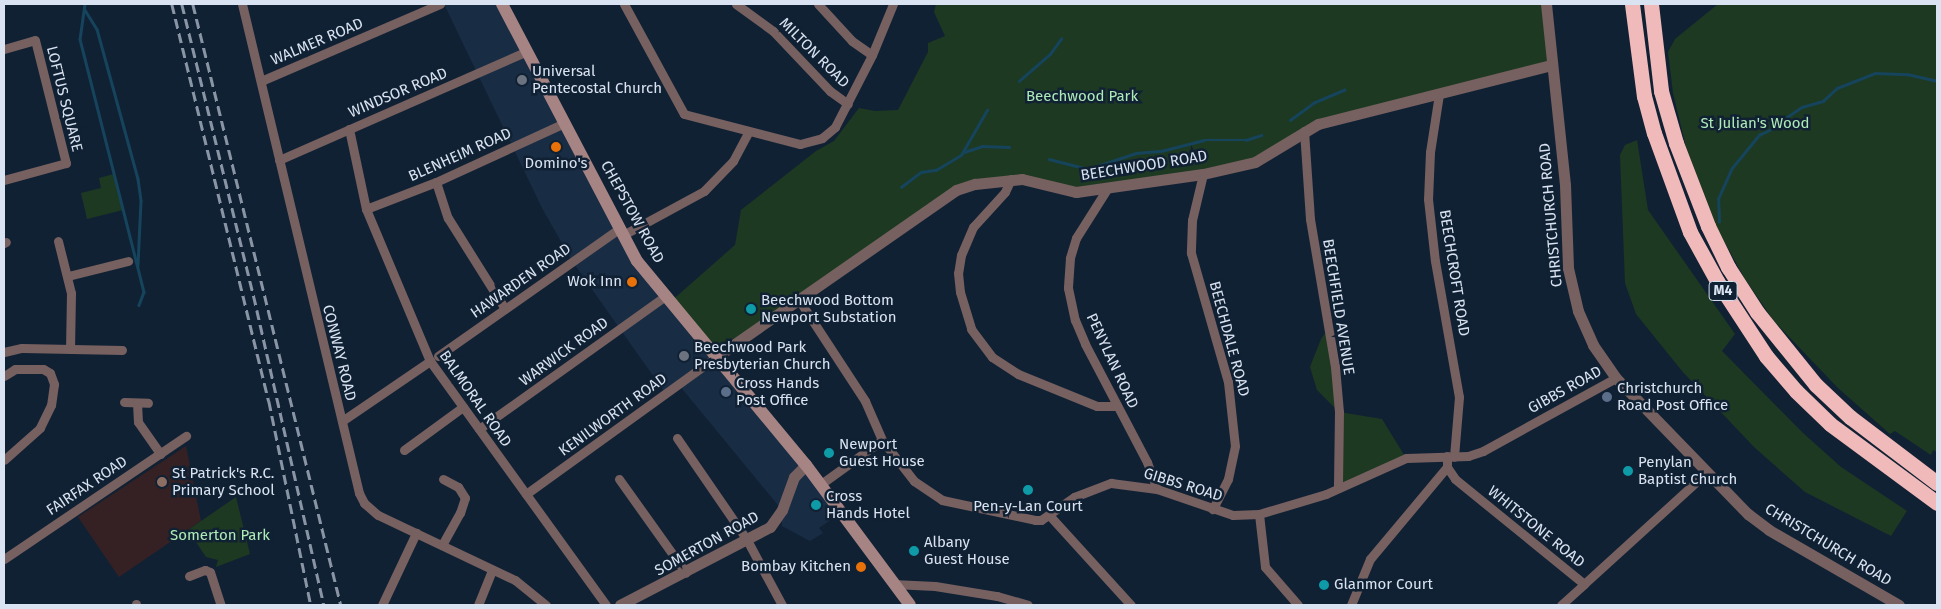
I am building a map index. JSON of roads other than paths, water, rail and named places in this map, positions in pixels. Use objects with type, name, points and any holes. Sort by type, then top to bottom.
[{"type":"highway","name":"M4","points":[[1632,4],[1644,96],[1654,133],[1690,232],[1716,282],[1766,356],[1796,391],[1860,448],[1937,503]]},
{"type":"highway","name":"M4","points":[[1651,4],[1661,91],[1676,143],[1704,217],[1728,267],[1762,319],[1816,385],[1850,417],[1937,483]]},
{"type":"main road","name":"CHEPSTOW ROAD","points":[[502,4],[637,261],[664,297],[806,465],[910,605]]},
{"type":"street","name":"CONWAY ROAD","points":[[242,4],[359,493],[364,503],[378,515],[523,586],[546,605]]},
{"type":"street","name":"WALMER ROAD","points":[[261,81],[440,4]]},
{"type":"street","points":[[624,4],[684,114],[748,133],[800,144],[812,142],[832,131],[848,104],[872,55],[893,4]]},
{"type":"street","name":"MILTON ROAD","points":[[736,4],[773,31],[830,91],[848,104]]},
{"type":"street","points":[[818,4],[852,41],[872,55]]},
{"type":"street","name":"CHRISTCHURCH ROAD","points":[[1546,4],[1571,288],[1593,345],[1616,378],[1706,473],[1769,530],[1898,605]]},
{"type":"street","name":"LOFTUS SQUARE","points":[[4,49],[35,40],[66,163],[4,180]]},
{"type":"street","name":"WINDSOR ROAD","points":[[279,160],[526,51]]},
{"type":"street","name":"BEECHWOOD ROAD","points":[[716,357],[956,190],[1011,179],[1033,180],[1076,192],[1203,174],[1255,162],[1276,152],[1304,131],[1318,124],[1551,65]]},
{"type":"street","name":"BEECHCROFT ROAD","points":[[1439,94],[1430,152],[1428,199],[1435,261],[1459,398],[1451,456]]},
{"type":"street","name":"BLENHEIM ROAD","points":[[366,209],[436,182],[564,123]]},
{"type":"street","name":"BALMORAL ROAD","points":[[349,129],[366,209],[430,362],[606,605]]},
{"type":"street","name":"BEECHFIELD AVENUE","points":[[1304,131],[1310,218],[1337,385],[1338,488]]},
{"type":"street","name":"HAWARDEN ROAD","points":[[438,356],[505,309],[622,232],[704,191],[733,161],[748,133]]},
{"type":"street","name":"BEECHDALE ROAD","points":[[1203,174],[1192,220],[1191,253],[1228,382],[1235,446],[1228,479],[1213,510]]},
{"type":"street","points":[[1011,179],[1005,192],[973,227],[961,255],[958,272],[960,292],[971,329],[992,357],[1018,374],[1097,406],[1117,406]]},
{"type":"street","points":[[436,182],[448,218],[505,309]]},
{"type":"street","name":"PENYLAN ROAD","points":[[1107,189],[1090,213],[1072,249],[1068,288],[1082,336],[1148,462],[1157,489]]},
{"type":"street","points":[[58,241],[68,276],[72,303],[70,349]]},
{"type":"street","points":[[68,276],[128,261]]},
{"type":"street","name":"WARWICK ROAD","points":[[478,428],[664,297]]},
{"type":"street","name":"GIBBS ROAD","points":[[799,300],[865,401],[882,440],[899,465],[930,494],[952,503],[1006,512],[1034,520],[1049,515],[1074,497],[1111,484],[1157,489],[1213,510],[1233,515],[1259,514],[1338,488],[1406,458],[1451,456],[1483,451],[1616,378]]},
{"type":"street","points":[[4,350],[122,350]]},
{"type":"street","name":"KENILWORTH ROAD","points":[[526,494],[716,357]]},
{"type":"street","points":[[342,421],[430,362]]},
{"type":"street","points":[[4,376],[15,369],[43,370],[50,373],[54,380],[49,412],[30,440],[4,460]]},
{"type":"street","points":[[124,402],[148,403]]},
{"type":"street","points":[[137,403],[138,422],[160,454]]},
{"type":"street","points":[[404,450],[463,407]]},
{"type":"street","name":"FAIRFAX ROAD","points":[[4,559],[186,436]]},
{"type":"street","points":[[677,438],[748,540],[782,605]]},
{"type":"street","points":[[821,484],[882,440]]},
{"type":"street","points":[[1351,605],[1370,559],[1447,467],[1451,456]]},
{"type":"street","name":"SOMERTON ROAD","points":[[620,605],[686,573],[770,527],[782,510],[794,477],[806,465]]},
{"type":"street","name":"WHITSTONE ROAD","points":[[1447,467],[1455,479],[1584,584],[1706,473]]},
{"type":"street","points":[[442,545],[460,513],[465,498],[458,487],[444,479]]},
{"type":"street","points":[[619,479],[686,573]]},
{"type":"street","points":[[1259,514],[1265,567],[1298,605]]},
{"type":"street","points":[[1049,515],[1131,605]]},
{"type":"street","points":[[382,605],[416,533]]},
{"type":"street","points":[[189,576],[203,570],[210,572],[221,605]]},
{"type":"street","points":[[478,605],[492,570]]},
{"type":"street","points":[[893,584],[944,587],[997,596],[1028,605]]},
{"type":"street","points":[[1561,605],[1584,584]]},
{"type":"waterway","points":[[85,4],[80,39],[144,292],[139,305]]},
{"type":"waterway","points":[[85,10],[97,29],[138,179],[141,201],[138,265]]},
{"type":"waterway","points":[[1019,81],[1050,54],[1061,39]]},
{"type":"waterway","points":[[1719,222],[1718,199],[1732,168],[1759,135],[1776,127],[1802,107],[1823,101],[1837,88],[1875,73],[1907,74],[1937,81]]},
{"type":"waterway","points":[[1290,120],[1313,103],[1344,90]]},
{"type":"waterway","points":[[901,187],[921,172],[936,170],[961,155],[987,110]]},
{"type":"waterway","points":[[1049,159],[1088,169],[1136,153],[1161,151],[1204,140],[1246,140],[1261,135]]},
{"type":"waterway","points":[[964,152],[982,146],[1009,147]]},
{"type":"railway","points":[[172,4],[269,401],[311,605]]},
{"type":"railway","points":[[182,4],[257,310],[324,605]]},
{"type":"railway","points":[[193,4],[341,605]]},
{"type":"place","name":"Universal Pentecostal Church","points":[[522,80]]},
{"type":"place","name":"Domino's","points":[[556,147]]},
{"type":"place","name":"Wok Inn","points":[[632,282]]},
{"type":"place","name":"Beechwood Bottom Newport Substation","points":[[751,309]]},
{"type":"place","name":"Beechwood Park Presbyterian Church","points":[[684,356]]},
{"type":"place","name":"Cross Hands Post Office","points":[[726,392]]},
{"type":"place","name":"Christchurch Road Post Office","points":[[1607,397]]},
{"type":"place","name":"Newport Guest House","points":[[829,453]]},
{"type":"place","name":"Penylan Baptist Church","points":[[1628,471]]},
{"type":"place","name":"St Patrick's R.C. Primary School","points":[[162,482]]},
{"type":"place","name":"Pen-y-Lan Court","points":[[1028,490]]},
{"type":"place","name":"Cross Hands Hotel","points":[[816,505]]},
{"type":"place","name":"Albany Guest House","points":[[914,551]]},
{"type":"place","name":"Bombay Kitchen","points":[[861,567]]},
{"type":"place","name":"Glanmor Court","points":[[1324,585]]},
{"type":"park label","name":"Beechwood Park","points":[[1082,97]]},
{"type":"park label","name":"St Julian's Wood","points":[[1755,124]]},
{"type":"park label","name":"Somerton Park","points":[[220,536]]}]
